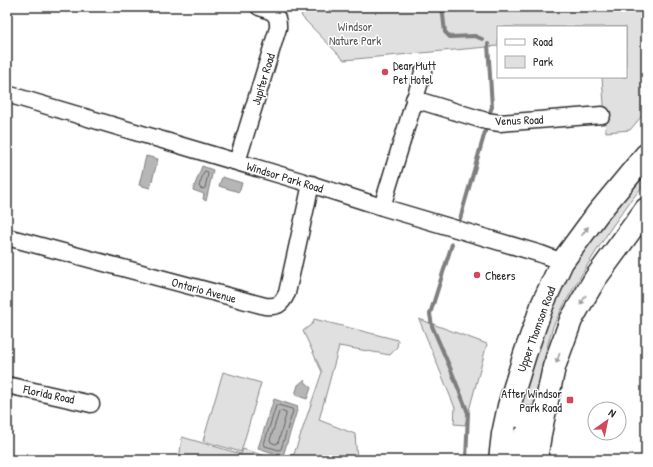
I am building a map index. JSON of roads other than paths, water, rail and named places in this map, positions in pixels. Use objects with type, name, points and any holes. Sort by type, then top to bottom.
[{"type":"main road","name":"Upper Thomson Road","points":[[500,460],[503,434],[525,354],[543,303],[562,262],[598,213],[646,155]]},
{"type":"main road","points":[[536,460],[554,367],[571,320],[595,279],[646,209]]},
{"type":"main road","points":[[510,406],[515,413],[524,419],[535,418],[542,425]]},
{"type":"main road","points":[[521,460],[522,443],[525,436],[534,434],[542,425]]},
{"type":"street","name":"Jupiter Road","points":[[237,162],[278,28],[278,20],[275,14],[259,7]]},
{"type":"street","points":[[382,207],[423,72]]},
{"type":"street","name":"Windsor Park Road","points":[[7,94],[312,184],[382,207],[541,254],[562,262]]},
{"type":"street","name":"Venus Road","points":[[414,99],[486,121],[500,123],[602,115]]},
{"type":"street","name":"Ontario Avenue","points":[[7,237],[265,306],[275,307],[282,302],[287,293],[312,184]]},
{"type":"street","name":"Florida Road","points":[[7,385],[91,404]]},
{"type":"water","points":[[146,156],[158,159],[150,188],[139,185]]},
{"type":"water","points":[[202,166],[213,170],[206,201],[203,199],[204,194],[193,190]]},
{"type":"water","points":[[222,177],[242,183],[239,192],[219,186]]},
{"type":"water","points":[[304,380],[311,388],[307,399],[295,395],[298,385]]},
{"type":"water","points":[[274,399],[298,407],[283,456],[258,448]]},
{"type":"waterway","points":[[442,7],[445,32],[450,37],[475,36],[482,39]]},
{"type":"waterway","points":[[488,44],[492,107],[490,112]]},
{"type":"waterway","points":[[460,219],[485,132]]},
{"type":"waterway","points":[[452,244],[430,314],[432,326],[468,413],[466,460]]},
{"type":"place","name":"Dear Mutt Pet Hotel","points":[[385,72]]},
{"type":"place","name":"Cheers","points":[[477,275]]},
{"type":"place","name":"After Windsor Park Road","points":[[570,400]]},
{"type":"park label","name":"Windsor Nature Park","points":[[355,33]]}]
